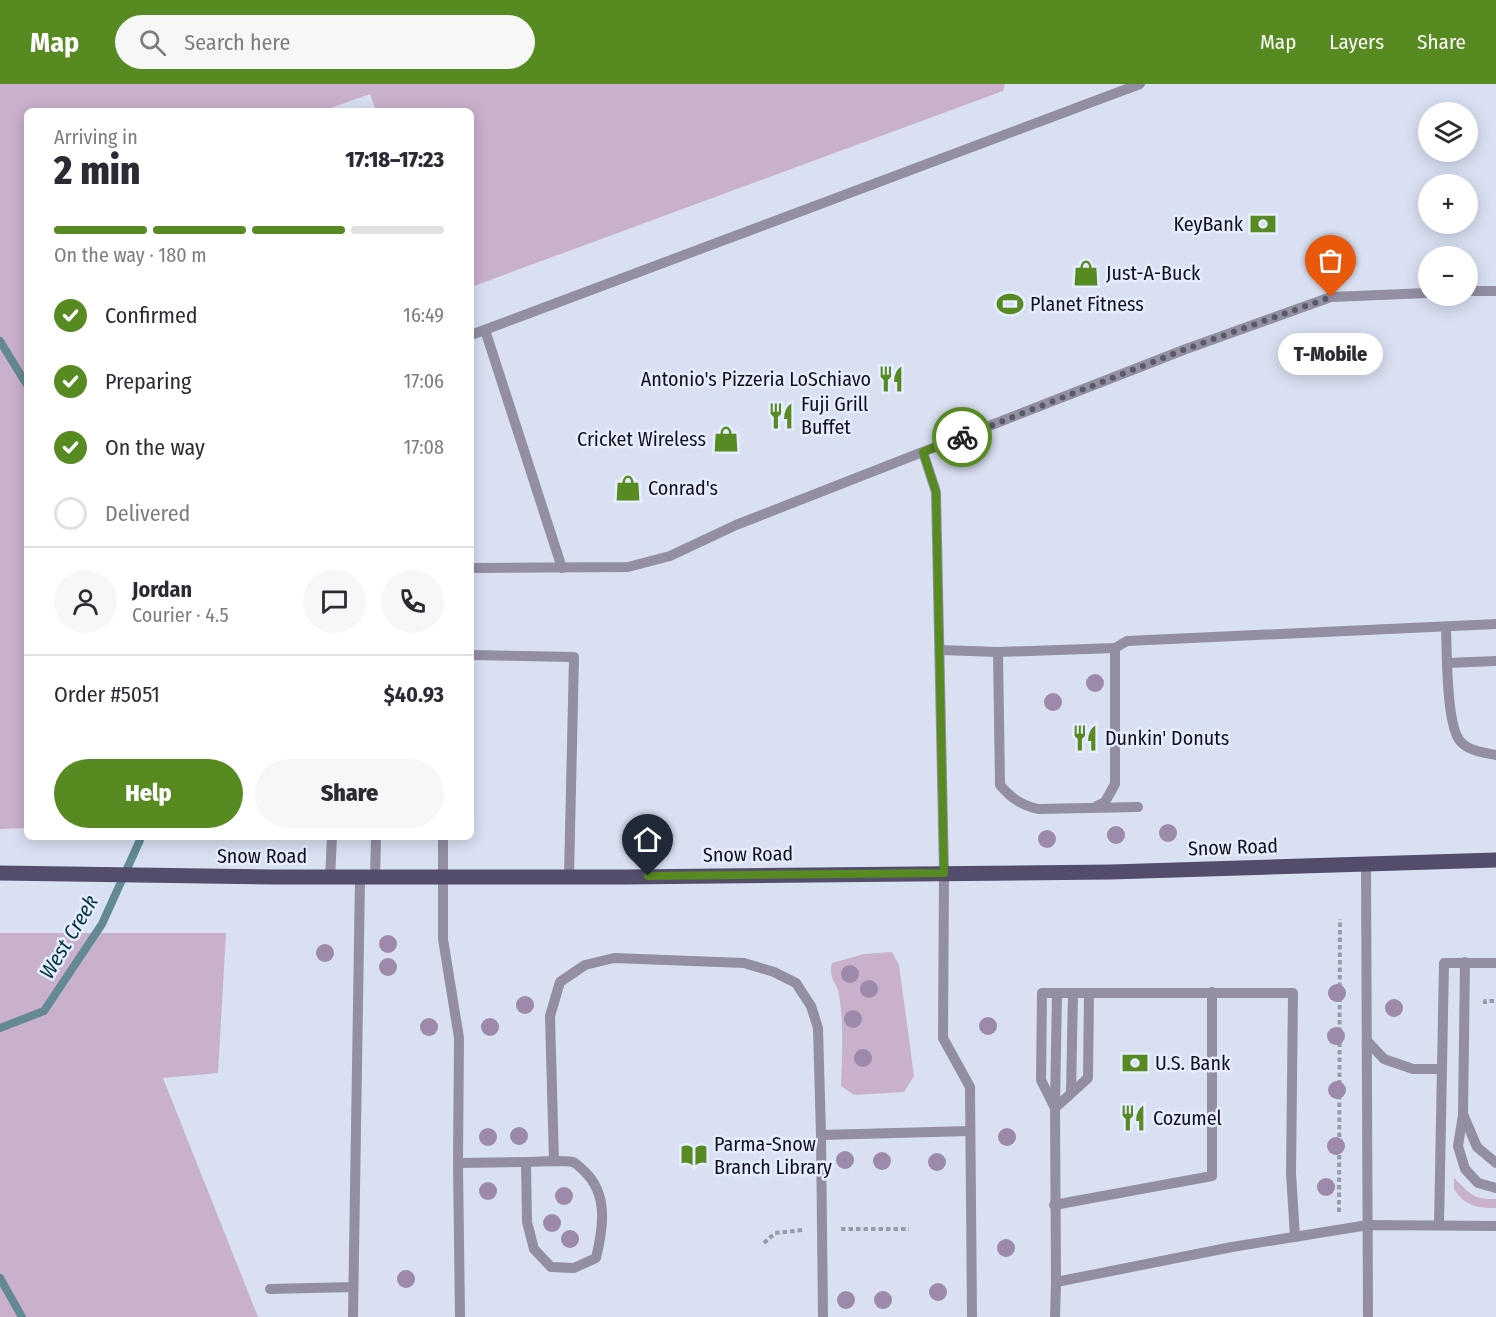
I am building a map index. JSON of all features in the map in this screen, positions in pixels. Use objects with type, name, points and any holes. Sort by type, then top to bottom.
[{"type":"main road","name":"Snow Road","points":[[0,873],[442,878],[1111,872],[1496,860]]},
{"type":"lane","points":[[474,334],[1140,84]]},
{"type":"lane","points":[[1478,291],[1496,291]]},
{"type":"lane","points":[[474,568],[628,567],[670,556],[736,525],[1186,349],[1331,297],[1418,293]]},
{"type":"lane","points":[[485,330],[562,568]]},
{"type":"lane","points":[[923,452],[936,492],[944,873],[943,1038],[970,1087],[972,1317]]},
{"type":"lane","points":[[940,650],[998,652],[1115,648],[1127,641],[1496,624]]},
{"type":"lane","points":[[1446,627],[1453,726],[1461,742],[1479,752],[1496,755]]},
{"type":"lane","points":[[1094,807],[1105,802],[1115,784],[1115,648]]},
{"type":"lane","points":[[998,652],[1000,784],[1014,800],[1038,809],[1138,807]]},
{"type":"lane","points":[[474,655],[574,657],[569,876]]},
{"type":"lane","points":[[1448,663],[1496,661]]},
{"type":"lane","points":[[330,878],[332,840]]},
{"type":"lane","points":[[353,1317],[367,878],[375,840]]},
{"type":"lane","points":[[443,840],[443,939],[459,1038],[460,1317]]},
{"type":"lane","points":[[1366,863],[1368,1317]]},
{"type":"lane","points":[[554,1161],[550,1016],[560,982],[585,964],[614,958],[744,963],[774,972],[796,983],[812,1006],[818,1028],[823,1317]]},
{"type":"lane","points":[[1439,1225],[1444,963],[1496,963]]},
{"type":"lane","points":[[1465,963],[1462,1114],[1458,1146],[1465,1168],[1478,1182],[1496,1188]]},
{"type":"lane","points":[[1055,1317],[1055,1108],[1041,1080],[1042,993],[1293,993],[1291,1173],[1295,1237]]},
{"type":"lane","points":[[1071,1093],[1073,993]]},
{"type":"lane","points":[[1055,1108],[1088,1077],[1089,993]]},
{"type":"lane","points":[[1054,1205],[1212,1176],[1212,993]]},
{"type":"lane","points":[[1368,1042],[1384,1059],[1413,1069],[1442,1069]]},
{"type":"lane","points":[[1462,1114],[1477,1147],[1496,1163]]},
{"type":"lane","points":[[821,1135],[970,1131]]},
{"type":"lane","points":[[458,1163],[554,1161],[575,1163],[592,1178],[602,1205],[602,1232],[596,1258],[574,1268],[551,1267],[534,1249],[527,1222],[526,1162]]},
{"type":"lane","points":[[1056,1282],[1232,1247],[1368,1225],[1496,1226]]},
{"type":"lane","points":[[270,1288],[353,1287]]},
{"type":"path","points":[[1339,1230],[1340,919]]},
{"type":"shaded area","points":[[0,84],[1005,84],[1003,91],[474,286],[474,108],[375,108],[370,94],[330,108],[24,108],[24,828],[0,829]]},
{"type":"shaded area","points":[[0,933],[226,933],[218,1073],[163,1078],[258,1317],[0,1317]]},
{"type":"shaded area","points":[[892,952],[899,965],[914,1076],[904,1092],[854,1095],[841,1086],[842,1017],[838,990],[831,973],[832,963],[864,954]]},
{"type":"shaded area","points":[[1454,1178],[1476,1196],[1496,1199],[1496,1208],[1477,1206],[1467,1202],[1454,1189]]},
{"type":"waterway","name":"West Creek","points":[[0,341],[24,380]]},
{"type":"waterway","name":"West Creek","points":[[0,1028],[44,1011],[102,924],[140,840]]},
{"type":"waterway","name":"West Creek","points":[[0,1278],[22,1317]]},
{"type":"way so far","points":[[962,437],[1186,349],[1331,297]]},
{"type":"place","name":"KeyBank","points":[[1263,224]]},
{"type":"place","name":"Just-A-Buck","points":[[1086,273]]},
{"type":"place","name":"T-Mobile","points":[[1331,297]]},
{"type":"place","name":"Planet Fitness","points":[[1010,304]]},
{"type":"place","name":"Antonio's Pizzeria LoSchiavo","points":[[891,379]]},
{"type":"place","name":"Fuji Grill Buffet","points":[[781,416]]},
{"type":"place","name":"Cricket Wireless","points":[[726,439]]},
{"type":"place","name":"Conrad's","points":[[628,488]]},
{"type":"place","name":"Dunkin' Donuts","points":[[1085,738]]},
{"type":"place","name":"U.S. Bank","points":[[1135,1063]]},
{"type":"place","name":"Cozumel","points":[[1133,1118]]},
{"type":"place","name":"Parma-Snow Branch Library","points":[[694,1155]]},
{"type":"route","points":[[648,876],[944,873],[936,492],[923,452],[962,437]]}]
